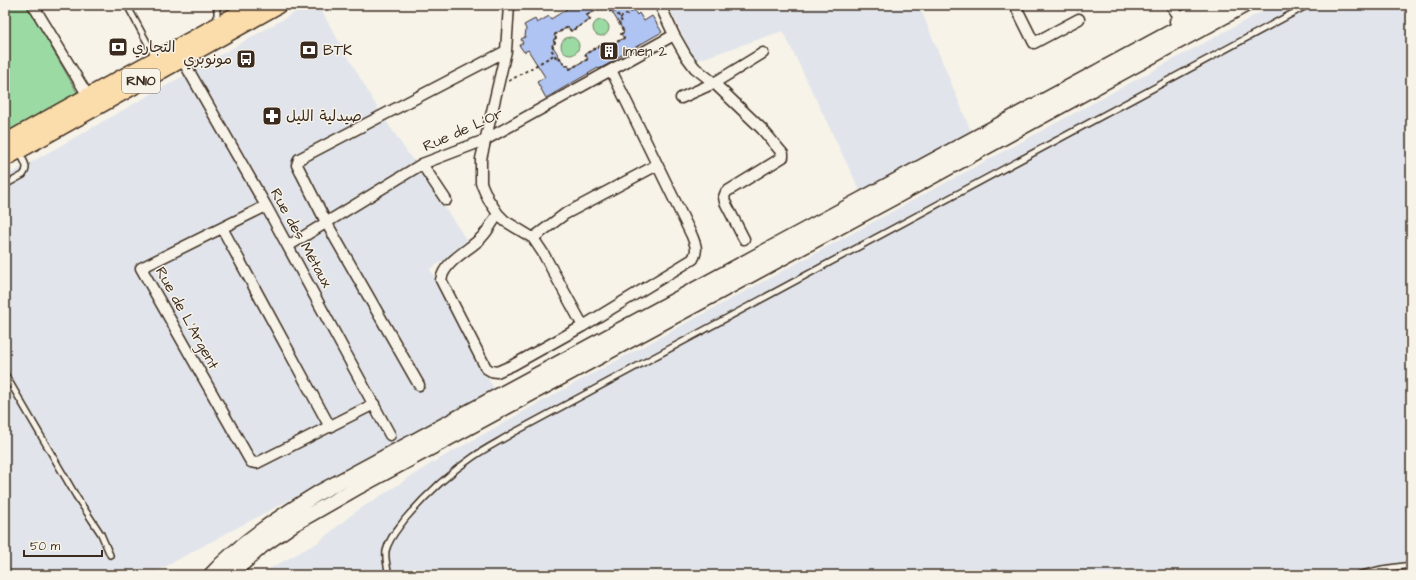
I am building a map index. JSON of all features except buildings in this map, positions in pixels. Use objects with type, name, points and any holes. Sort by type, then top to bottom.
[{"type":"main road","name":"RN10","points":[[9,151],[91,102],[156,60],[254,5]]},
{"type":"main road","name":"RN10","points":[[91,102],[182,58],[278,5]]},
{"type":"street","points":[[33,5],[91,102]]},
{"type":"street","points":[[510,5],[506,51],[481,159],[481,183],[488,199],[498,214],[505,221],[533,238],[543,253],[583,326]]},
{"type":"street","points":[[660,5],[686,56],[696,68],[714,83],[762,129],[783,155],[783,157],[726,192],[724,197],[725,202],[744,238]]},
{"type":"street","points":[[1015,5],[1034,43],[1080,19]]},
{"type":"street","points":[[1171,5],[1177,19],[1203,5]]},
{"type":"street","points":[[211,575],[248,541],[281,516],[320,492],[1221,5]]},
{"type":"street","points":[[230,575],[262,546],[292,525],[360,486],[900,195],[1245,5]]},
{"type":"street","name":"Rue de L'Or","points":[[288,246],[422,164],[485,140],[674,35]]},
{"type":"street","points":[[419,385],[326,222],[297,165],[299,159],[506,51]]},
{"type":"street","points":[[681,98],[714,83],[763,53]]},
{"type":"street","name":"Rue des Métaux","points":[[182,58],[266,206],[390,435]]},
{"type":"street","points":[[498,214],[482,237],[458,256],[442,274],[442,280],[486,368],[491,371],[497,372],[513,365],[583,326],[693,259],[696,253],[692,236],[611,70]]},
{"type":"street","points":[[422,164],[446,200]]},
{"type":"street","points":[[533,238],[565,214],[657,165]]},
{"type":"street","name":"Rue de L'Argent","points":[[266,206],[141,268],[251,462],[257,463],[330,427]]},
{"type":"street","points":[[222,228],[330,427],[374,404]]},
{"type":"lane","points":[[127,5],[156,60]]},
{"type":"lane","points":[[217,5],[218,26]]},
{"type":"lane","points":[[389,575],[386,563],[386,551],[390,540],[396,531],[419,503],[440,483],[474,457],[765,297],[1308,5]]},
{"type":"lane","points":[[5,185],[23,175],[26,172],[27,167],[9,151]]},
{"type":"lane","points":[[5,374],[76,496],[101,534],[110,555]]},
{"type":"lane","points":[[1358,575],[1382,569],[1411,565]]},
{"type":"path","points":[[620,18],[643,5]]},
{"type":"path","points":[[602,7],[604,10],[607,8],[609,12],[612,10],[613,12],[616,11],[620,18],[622,22],[619,23],[624,32],[621,34],[624,38],[606,48],[604,44],[585,54],[588,59],[570,69],[568,65],[565,66],[560,58],[557,59],[554,55],[551,49],[553,47],[552,45],[555,43],[553,40],[556,38],[554,35],[568,27],[571,31],[590,20],[587,15],[592,12],[602,7]]},
{"type":"path","points":[[498,87],[554,55]]},
{"type":"shaded area","points":[[308,5],[318,5],[380,112],[470,245],[430,269],[494,389],[150,575],[5,575],[5,177]]},
{"type":"shaded area","points":[[668,5],[919,5],[971,131],[860,191],[783,31],[695,61]]},
{"type":"shaded area","points":[[1274,5],[1411,5],[1411,575],[258,575],[317,543],[355,512],[432,463],[542,401]]},
{"type":"green space","points":[[5,5],[27,5],[78,94],[5,135]]},
{"type":"green space","points":[[598,20],[604,20],[609,25],[607,34],[604,36],[598,36],[593,31],[593,25]]},
{"type":"green space","points":[[570,37],[576,40],[579,46],[576,52],[570,55],[564,52],[561,46],[564,40]]},
{"type":"place","name":"التجاري","points":[[118,47]]},
{"type":"place","name":"BTK","points":[[309,50]]},
{"type":"place","name":"Imen 2","points":[[609,51]]},
{"type":"place","name":"مونوبري","points":[[246,59]]},
{"type":"place","name":"صيدلية الليل","points":[[272,116]]}]
